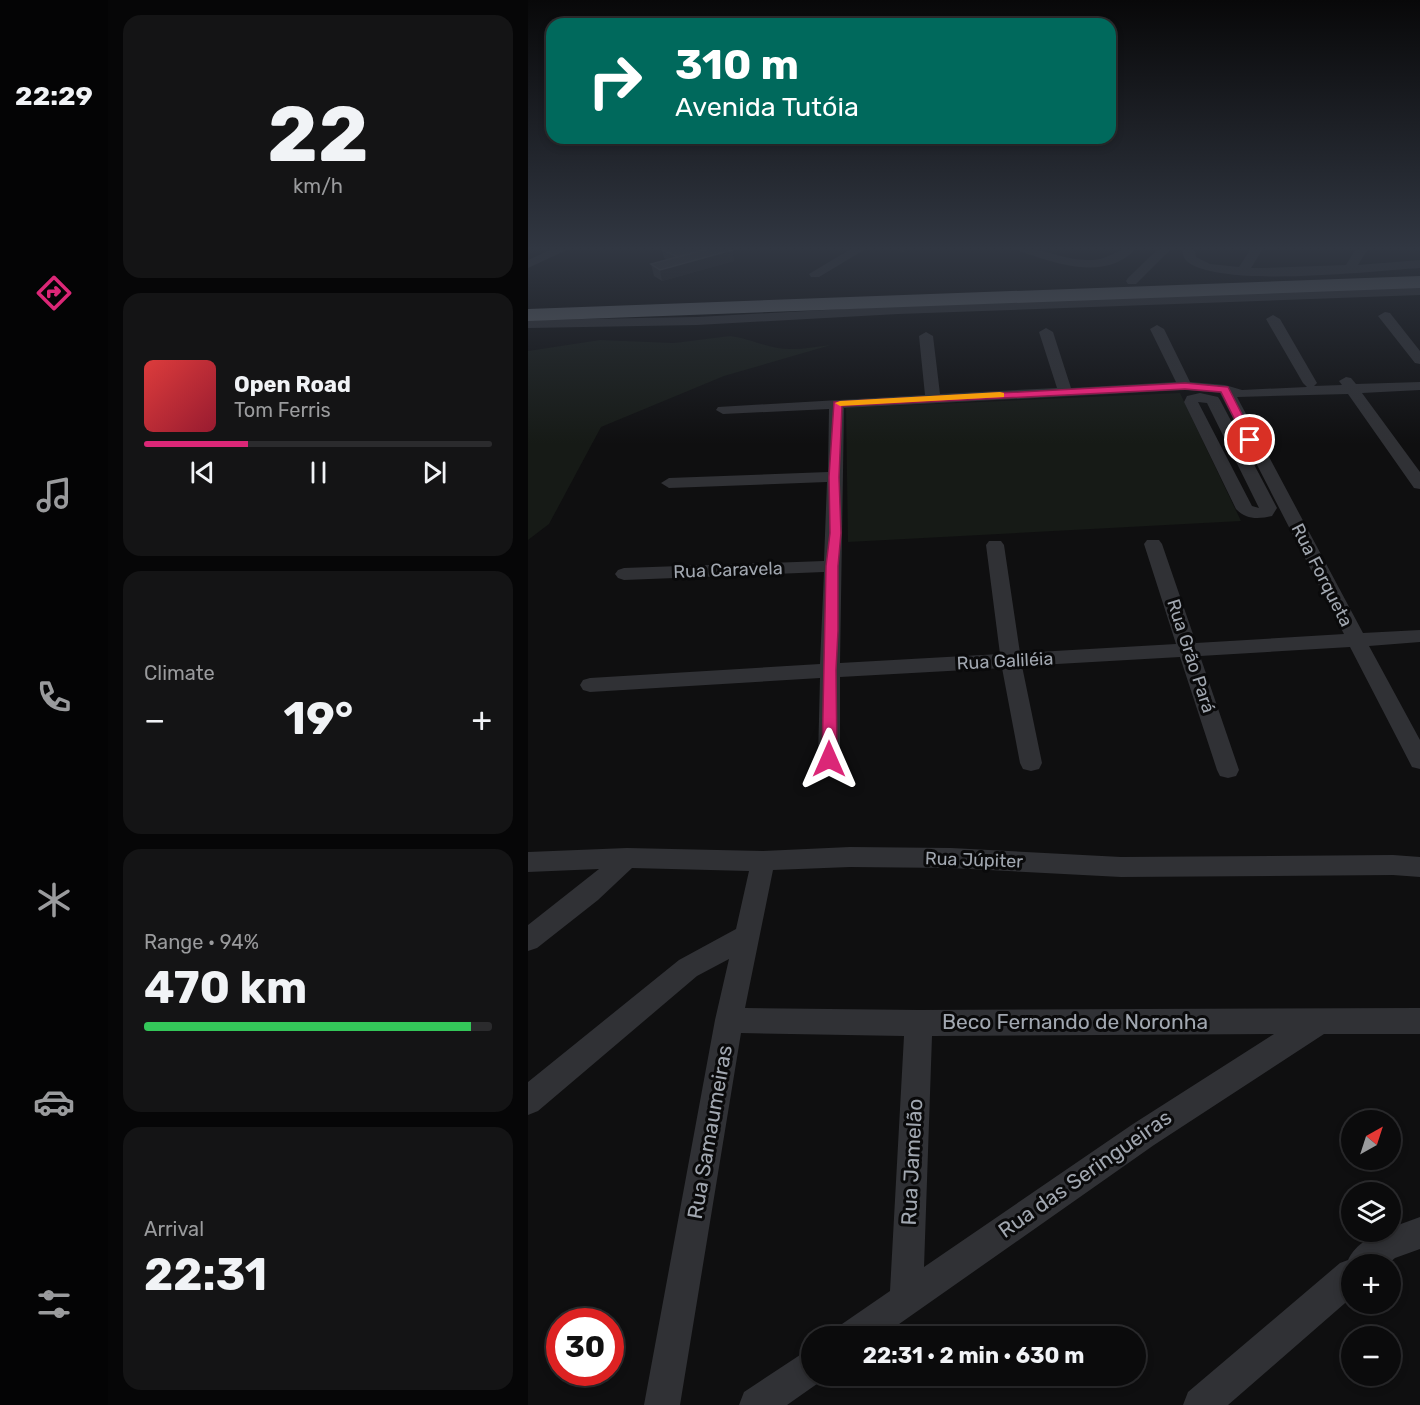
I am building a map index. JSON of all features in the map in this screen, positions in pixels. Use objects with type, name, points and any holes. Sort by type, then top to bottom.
[{"type":"highway","points":[[528,315],[594,313]]},
{"type":"street","points":[[528,324],[697,321],[851,313]]},
{"type":"street","points":[[1385,316],[1420,360]]},
{"type":"street","points":[[1273,319],[1310,382]]},
{"type":"street","points":[[1157,329],[1185,386]]},
{"type":"street","points":[[1046,332],[1066,393]]},
{"type":"street","points":[[926,336],[933,398]]},
{"type":"street","points":[[723,410],[1185,386],[1225,389],[1242,394],[1420,377]]},
{"type":"street","points":[[1225,389],[1235,385],[1310,382],[1420,386]]},
{"type":"street","points":[[1349,385],[1420,484]]},
{"type":"street","name":"Rua Forqueta","points":[[1225,389],[1228,422],[1356,640],[1420,761]]},
{"type":"street","points":[[1200,397],[1213,400],[1228,422],[1268,508],[1263,513],[1251,513],[1245,509],[1191,401],[1200,397]]},
{"type":"street","points":[[829,759],[829,670],[835,533],[834,477],[837,404]]},
{"type":"street","points":[[1205,430],[1228,422]]},
{"type":"street","points":[[669,483],[834,477]]},
{"type":"street","name":"Rua Grão Pará","points":[[1153,544],[1228,770]]},
{"type":"street","points":[[995,545],[1011,661],[1031,763]]},
{"type":"street","name":"Rua Caravela","points":[[624,574],[832,566]]},
{"type":"street","name":"Rua Galiléia","points":[[590,686],[1420,636]]},
{"type":"street","name":"Rua Júpiter","points":[[528,862],[627,858],[763,861],[850,857],[928,857],[1121,867],[1393,865],[1420,867]]},
{"type":"street","points":[[528,940],[589,893],[627,858]]},
{"type":"street","name":"Rua Samaumeiras","points":[[662,1405],[729,1020],[763,861]]},
{"type":"street","points":[[528,1101],[688,968],[747,936]]},
{"type":"street","name":"Beco Fernando de Noronha","points":[[729,1020],[919,1023],[1420,1021]]},
{"type":"street","name":"Rua das Seringueiras","points":[[868,1326],[1072,1182],[1224,1080],[1322,1020]]},
{"type":"street","name":"Rua Jamelão","points":[[906,1300],[919,1023]]},
{"type":"street","points":[[1376,1254],[1385,1246],[1420,1233]]},
{"type":"street","points":[[1202,1405],[1341,1285]]},
{"type":"street","points":[[757,1405],[801,1375]]},
{"type":"shaded area","points":[[730,336],[784,349],[831,345],[724,376],[601,427],[549,524],[528,540],[528,351],[600,340],[674,343]]},
{"type":"shaded area","points":[[1180,393],[1241,521],[848,542],[846,408]]},
{"type":"slow traffic","points":[[840,403],[1000,395]]},
{"type":"route","points":[[829,759],[829,670],[835,533],[834,477],[837,404],[1185,386],[1225,389],[1250,440]]}]
